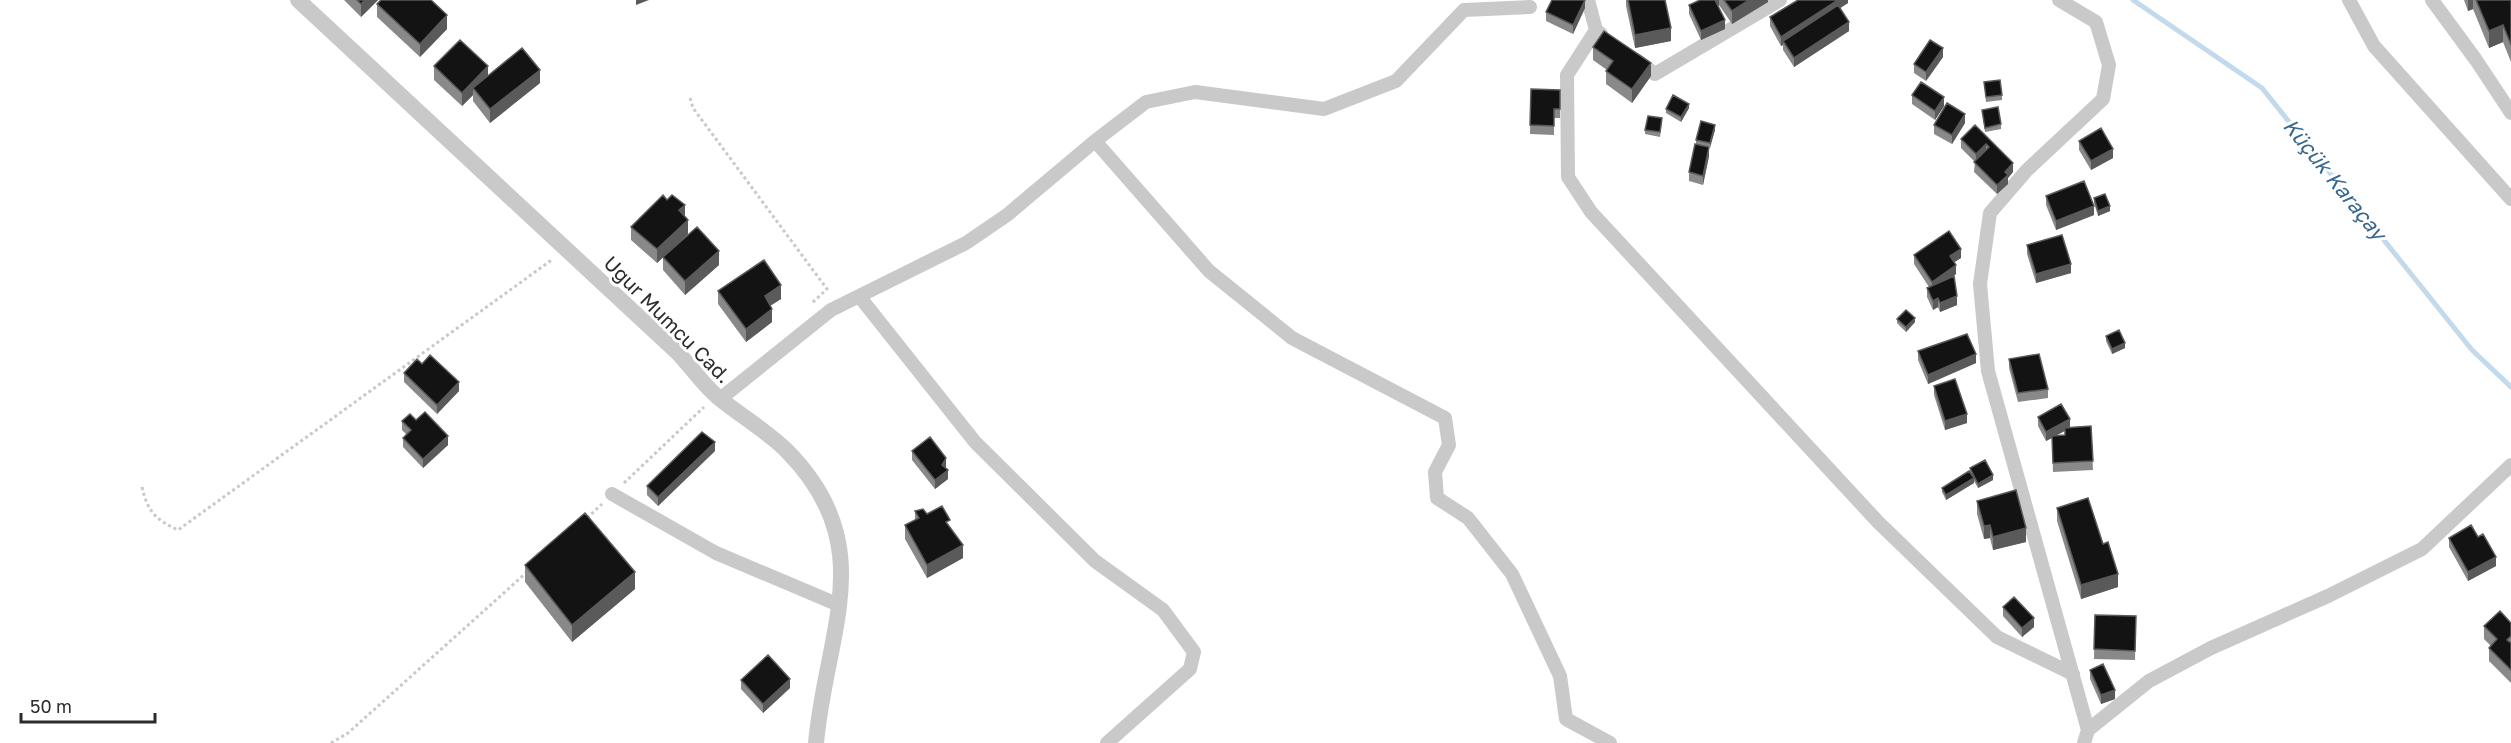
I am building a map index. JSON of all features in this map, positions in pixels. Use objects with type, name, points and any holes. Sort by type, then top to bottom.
[{"type":"street","name":"Uğur Mumcu Cad.","points":[[298,0],[680,354],[718,397],[786,450],[817,486],[835,522],[842,564],[839,605],[816,743]]},
{"type":"street","points":[[1588,0],[1596,30],[1654,74],[1780,0]]},
{"type":"street","points":[[2059,0],[2096,22],[2109,65],[2103,99],[2027,170],[1990,213],[1980,284],[1988,371],[2073,674],[2086,736],[2149,681],[2211,648],[2328,596],[2422,549],[2511,465]]},
{"type":"street","points":[[2349,0],[2374,46],[2511,199]]},
{"type":"street","points":[[2432,0],[2511,113]]},
{"type":"street","points":[[718,397],[831,310],[966,243],[1007,215],[1095,141],[1146,102],[1195,92],[1324,109],[1396,81],[1464,10],[1530,7]]},
{"type":"street","points":[[1596,30],[1567,75],[1568,177],[1592,212],[1878,522],[1997,637],[2073,674]]},
{"type":"street","points":[[1095,141],[1209,271],[1282,330],[1445,418],[1449,445],[1435,472],[1437,498],[1468,518],[1512,574],[1560,676],[1566,719],[1610,743]]},
{"type":"street","points":[[859,296],[975,442],[1095,561],[1163,610],[1194,652],[1190,669],[1107,743]]},
{"type":"street","points":[[612,495],[716,553],[839,605]]},
{"type":"path","points":[[690,98],[693,108],[827,289],[810,305]]},
{"type":"path","points":[[142,487],[145,501],[156,519],[178,530],[567,249]]},
{"type":"path","points":[[579,525],[718,397]]},
{"type":"path","points":[[331,743],[365,717],[528,572]]},
{"type":"building","points":[[381,0],[431,0],[447,15],[420,44],[377,4]]},
{"type":"building","points":[[1552,0],[1585,0],[1573,25],[1546,12]]},
{"type":"building","points":[[1628,0],[1665,0],[1671,28],[1635,35]]},
{"type":"building","points":[[1700,0],[1715,0],[1725,20],[1701,31],[1689,5]]},
{"type":"building","points":[[1724,0],[1749,0],[1732,11]]},
{"type":"building","points":[[1798,0],[1838,0],[1781,37],[1770,17]]},
{"type":"building","points":[[2476,0],[2511,0],[2511,45],[2503,25],[2489,31]]},
{"type":"building","points":[[1838,5],[1849,22],[1794,58],[1783,41]]},
{"type":"building","points":[[1604,31],[1651,63],[1632,89],[1606,71],[1613,61],[1593,47]]},
{"type":"building","points":[[460,40],[488,66],[462,93],[434,66]]},
{"type":"building","points":[[1930,40],[1943,48],[1926,72],[1914,64]]},
{"type":"building","points":[[522,48],[540,70],[490,109],[473,88]]},
{"type":"building","points":[[2000,80],[2002,95],[1986,97],[1984,82]]},
{"type":"building","points":[[1921,82],[1944,97],[1935,111],[1912,95]]},
{"type":"building","points":[[1531,89],[1560,90],[1560,109],[1554,109],[1554,126],[1530,125]]},
{"type":"building","points":[[1673,95],[1689,104],[1681,117],[1666,109]]},
{"type":"building","points":[[1947,103],[1965,114],[1952,135],[1934,125]]},
{"type":"building","points":[[1998,107],[2001,124],[1985,128],[1982,110]]},
{"type":"building","points":[[1648,116],[1662,118],[1660,132],[1645,130]]},
{"type":"building","points":[[1701,121],[1715,125],[1710,143],[1696,140]]},
{"type":"building","points":[[1975,125],[2013,163],[2005,172],[2008,175],[1997,185],[1974,162],[1989,147],[1986,144],[1976,154],[1961,139]]},
{"type":"building","points":[[2101,128],[2113,149],[2091,161],[2079,141]]},
{"type":"building","points":[[1695,144],[1709,147],[1703,176],[1689,172]]},
{"type":"building","points":[[2084,181],[2094,206],[2056,221],[2046,196]]},
{"type":"building","points":[[2105,194],[2110,206],[2098,211],[2094,198]]},
{"type":"building","points":[[663,195],[667,200],[672,195],[685,205],[679,210],[688,220],[657,249],[631,227]]},
{"type":"building","points":[[697,227],[719,251],[685,281],[663,257]]},
{"type":"building","points":[[1949,231],[1961,249],[1950,256],[1956,265],[1932,282],[1914,255]]},
{"type":"building","points":[[2062,235],[2071,264],[2036,274],[2027,245]]},
{"type":"building","points":[[764,260],[781,285],[765,296],[772,309],[746,329],[718,291]]},
{"type":"building","points":[[1954,276],[1957,296],[1940,303],[1938,298],[1933,301],[1927,288]]},
{"type":"building","points":[[1906,310],[1915,318],[1906,327],[1897,319]]},
{"type":"building","points":[[2119,330],[2125,343],[2112,349],[2106,336]]},
{"type":"building","points":[[1967,334],[1976,354],[1928,375],[1918,351]]},
{"type":"building","points":[[2039,354],[2048,389],[2018,393],[2009,359]]},
{"type":"building","points":[[430,355],[459,382],[437,405],[404,373],[417,359],[422,364]]},
{"type":"building","points":[[1955,379],[1967,414],[1945,421],[1934,386]]},
{"type":"building","points":[[2061,404],[2070,419],[2046,432],[2038,417]]},
{"type":"building","points":[[425,412],[448,436],[423,459],[403,438],[411,430],[402,421],[410,414],[416,420]]},
{"type":"building","points":[[2091,426],[2093,461],[2053,463],[2052,436],[2065,435],[2065,428]]},
{"type":"building","points":[[702,432],[715,442],[658,497],[647,486]]},
{"type":"building","points":[[930,437],[946,458],[942,465],[948,470],[935,480],[912,451]]},
{"type":"building","points":[[1985,460],[1993,475],[1978,484],[1970,468]]},
{"type":"building","points":[[1969,471],[1974,478],[1946,495],[1942,488]]},
{"type":"building","points":[[2016,490],[2026,528],[1993,537],[1990,525],[1984,526],[1977,501]]},
{"type":"building","points":[[2088,498],[2103,544],[2108,542],[2118,574],[2081,585],[2057,508]]},
{"type":"building","points":[[942,506],[950,520],[946,522],[963,545],[927,565],[905,525],[919,518],[915,511],[923,509],[927,514]]},
{"type":"building","points":[[585,513],[635,572],[572,625],[525,565]]},
{"type":"building","points":[[2471,525],[2478,537],[2483,534],[2496,557],[2468,572],[2449,538]]},
{"type":"building","points":[[2014,597],[2034,618],[2022,628],[2003,607]]},
{"type":"building","points":[[2500,611],[2511,623],[2511,636],[2507,640],[2511,643],[2511,670],[2489,648],[2497,639],[2484,626]]},
{"type":"building","points":[[2095,615],[2136,616],[2135,651],[2094,649]]},
{"type":"building","points":[[768,655],[790,679],[763,704],[741,680]]},
{"type":"building","points":[[2103,664],[2115,690],[2101,695],[2090,670]]},
{"type":"waterway","name":"Küçük Karaçay","points":[[2133,0],[2262,88],[2472,350],[2511,387]]}]
